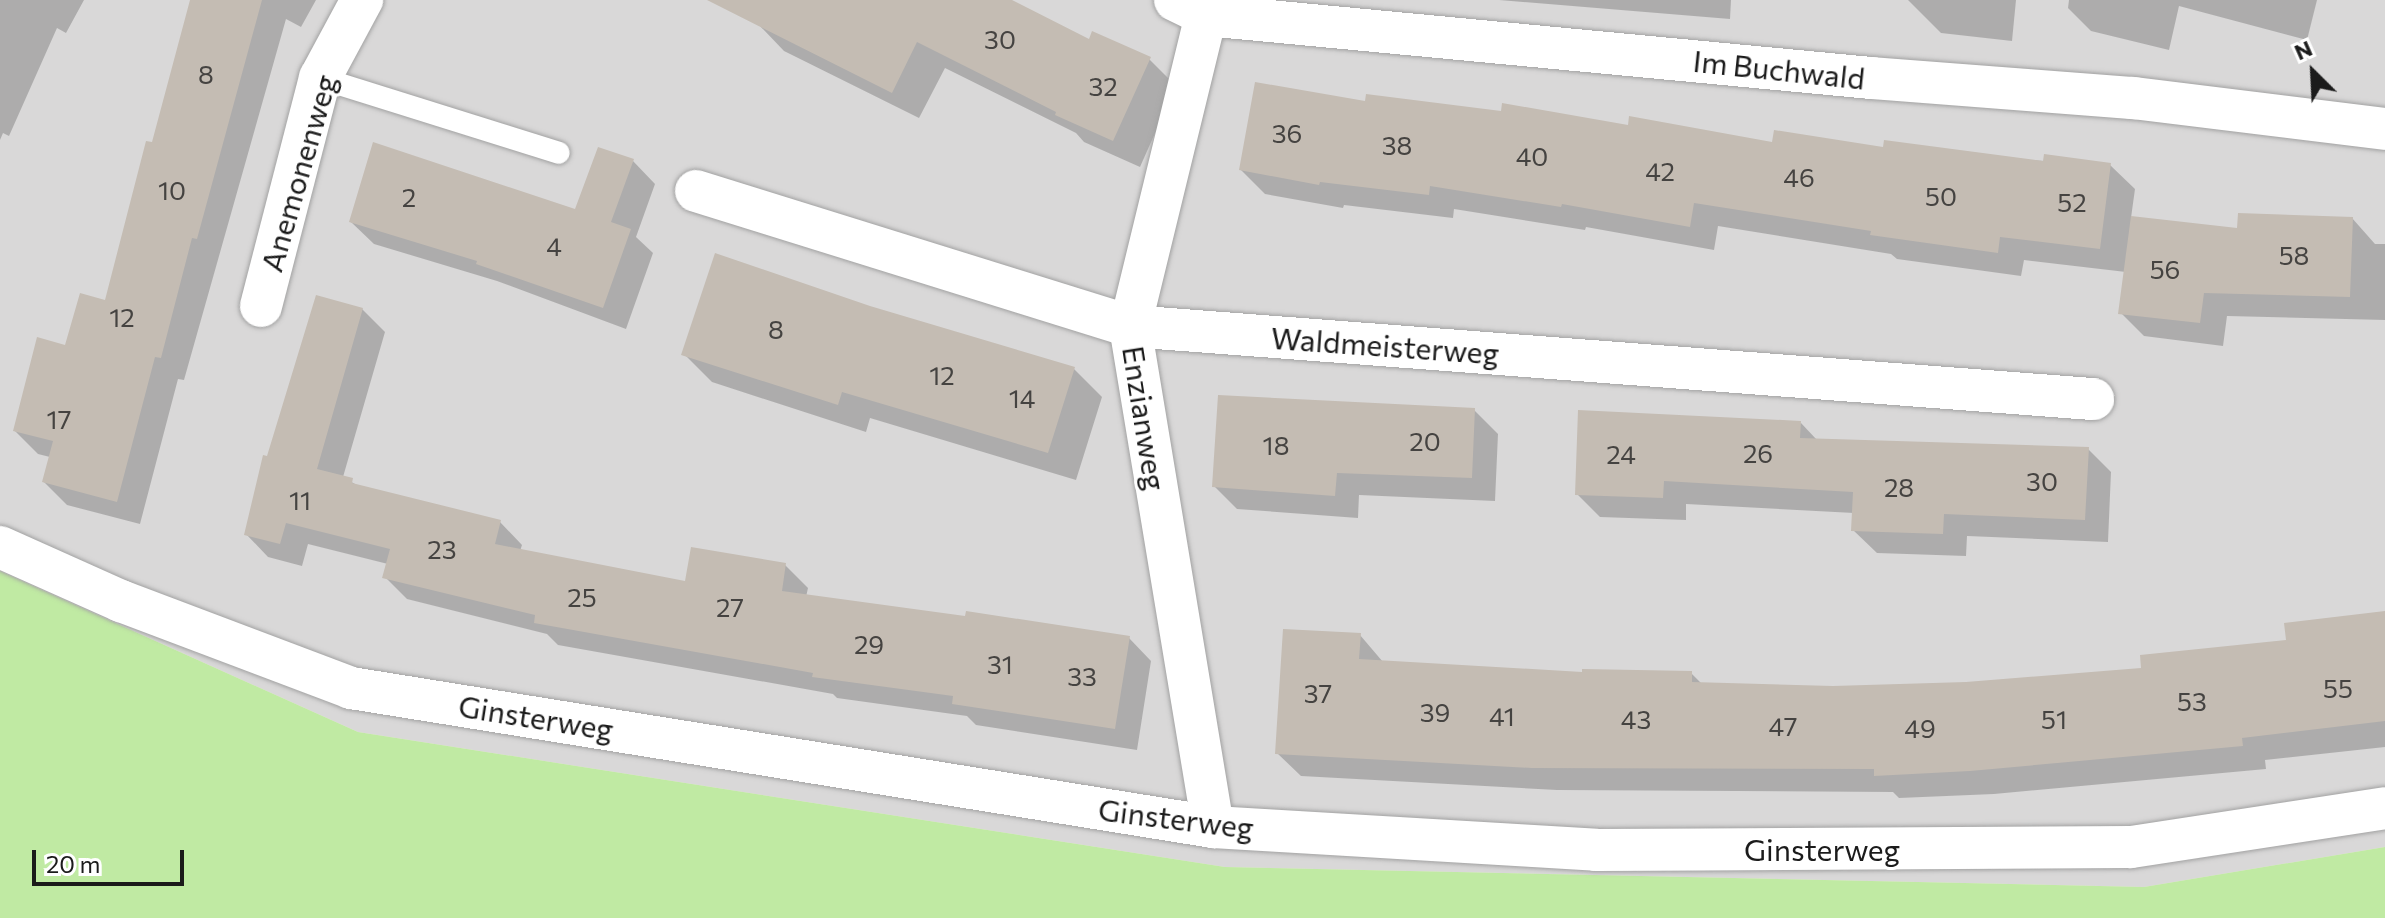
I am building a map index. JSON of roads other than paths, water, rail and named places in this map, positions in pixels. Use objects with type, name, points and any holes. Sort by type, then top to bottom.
[{"type":"street","name":"Anemonenweg","points":[[261,306],[320,78],[362,0]]},
{"type":"street","name":"Im Buchwald","points":[[1190,7],[1871,78],[2133,98],[2385,129]]},
{"type":"street","name":"Enzianweg","points":[[1190,7],[1130,326],[1213,827]]},
{"type":"street","name":"Waldmeisterweg","points":[[696,191],[1130,326],[2093,399]]},
{"type":"street","name":"Ginsterweg","points":[[0,547],[121,601],[351,688],[1213,827],[1596,850],[2131,847],[2385,808]]},
{"type":"lane","points":[[320,78],[559,153]]}]
